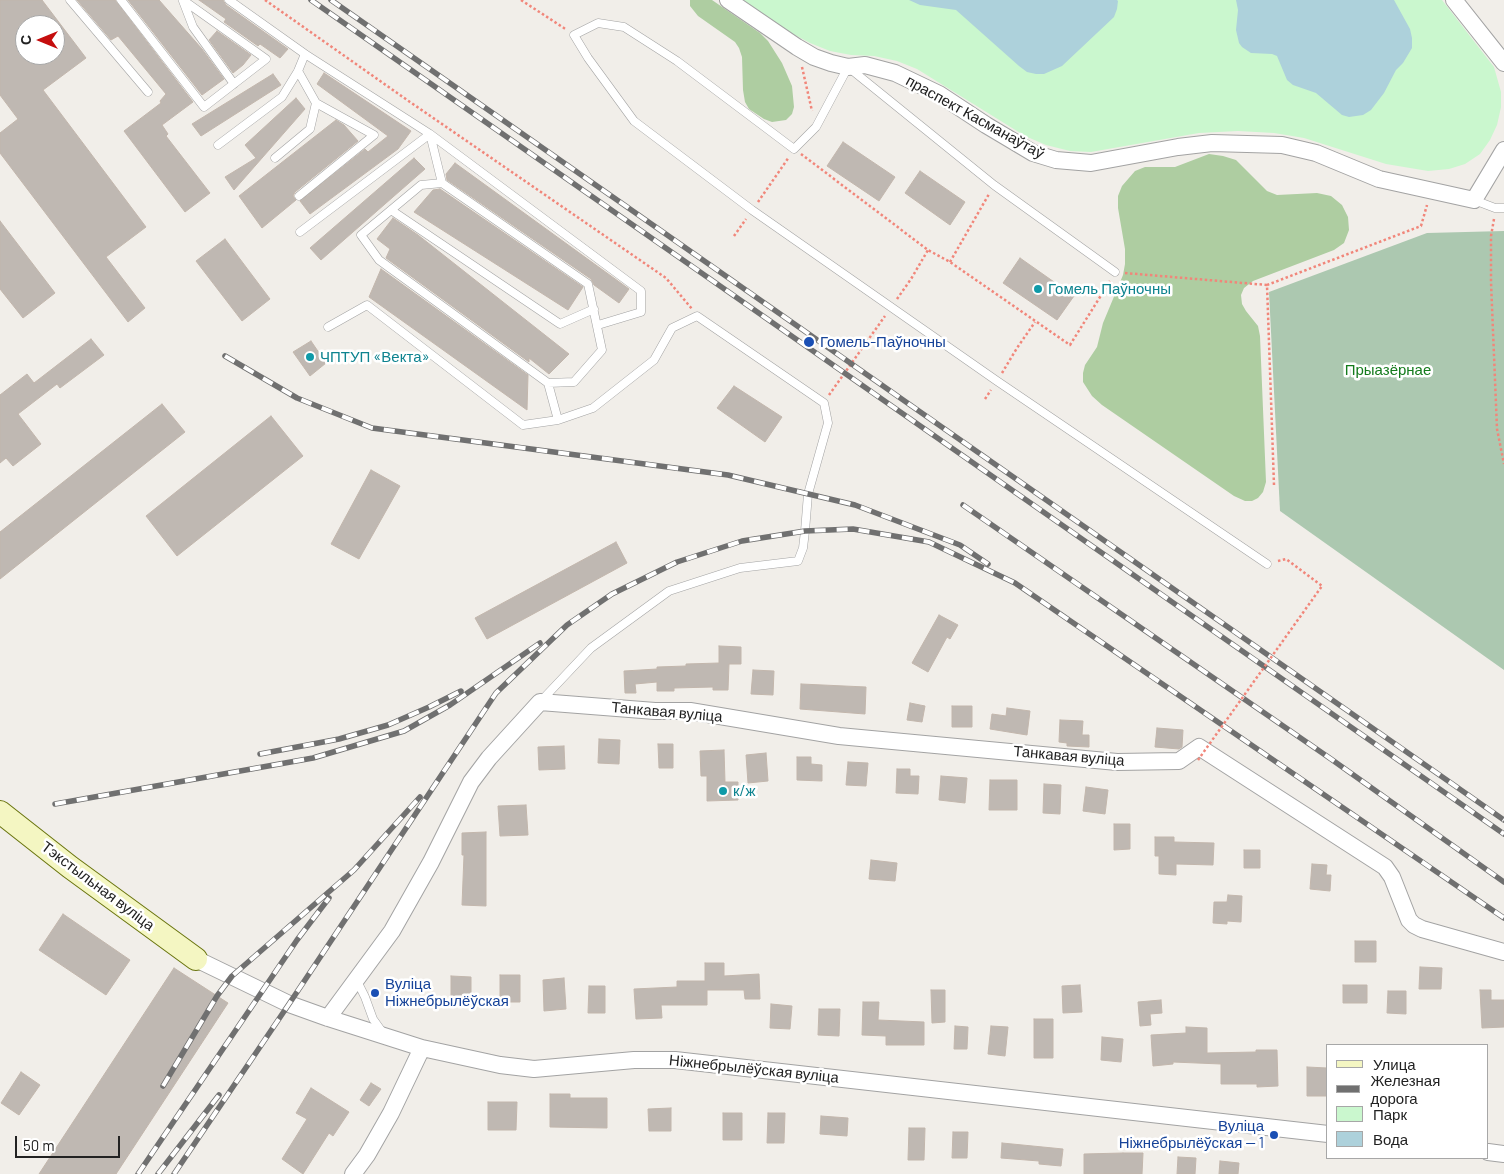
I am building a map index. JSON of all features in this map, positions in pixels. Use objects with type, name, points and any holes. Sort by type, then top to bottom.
[{"type":"street","name":"праспект Касманаўтаў","points":[[728,0],[814,57],[830,63],[848,66],[864,65],[895,73],[939,94],[986,125],[1033,152],[1056,160],[1092,163],[1178,147],[1212,143],[1282,145],[1316,153],[1379,179],[1474,200]]},
{"type":"street","points":[[1454,0],[1504,63]]},
{"type":"street","points":[[1474,200],[1504,150]]},
{"type":"street","points":[[328,1018],[392,931],[431,862],[471,782],[540,702]]},
{"type":"street","name":"Танкавая вуліца","points":[[540,702],[655,711],[690,711],[839,736],[1117,762],[1179,761],[1198,753]]},
{"type":"street","points":[[1198,753],[1385,867],[1392,877],[1410,920],[1414,925],[1422,929],[1504,952]]},
{"type":"street","name":"Тэкстыльная вуліца","points":[[0,812],[70,867],[196,958]]},
{"type":"street","name":"Ніжнебрылёўская вуліца","points":[[196,958],[289,1004],[328,1018],[422,1048],[500,1065],[534,1069],[634,1060],[676,1060],[1326,1134]]},
{"type":"street","points":[[353,1174],[367,1155],[391,1113],[422,1048]]},
{"type":"street","points":[[1489,1152],[1504,1154]]},
{"type":"lane","points":[[70,0],[148,92]]},
{"type":"lane","points":[[121,0],[204,107],[266,59],[183,0]]},
{"type":"lane","points":[[183,0],[193,27],[234,84]]},
{"type":"lane","points":[[230,0],[305,54],[430,134],[641,292],[641,312],[598,325]]},
{"type":"lane","points":[[1116,272],[994,185],[848,66],[816,127],[794,149],[677,61],[624,27],[598,23],[574,35],[588,58],[634,120],[752,210],[1005,386],[1268,564]]},
{"type":"lane","points":[[218,145],[282,97],[298,71],[305,54]]},
{"type":"lane","points":[[298,71],[316,103],[374,135],[299,196]]},
{"type":"lane","points":[[275,158],[310,128],[316,103]]},
{"type":"lane","points":[[430,134],[442,183]]},
{"type":"lane","points":[[300,232],[430,134]]},
{"type":"lane","points":[[442,183],[588,284],[602,350],[574,382],[548,383],[379,260],[361,235],[421,185],[442,183]]},
{"type":"lane","points":[[1474,200],[1495,208],[1504,208]]},
{"type":"lane","points":[[391,210],[560,324],[594,308]]},
{"type":"lane","points":[[328,327],[367,305],[524,425],[558,420],[593,408],[654,360],[672,328],[697,316],[824,403],[828,423],[808,494],[803,548],[798,561],[740,568],[669,591],[591,648],[540,702]]},
{"type":"lane","points":[[548,383],[558,420]]},
{"type":"lane","points":[[356,979],[373,1019],[387,1037]]},
{"type":"path","points":[[265,0],[666,278],[697,316]]},
{"type":"path","points":[[521,0],[574,35]]},
{"type":"path","points":[[797,47],[816,127]]},
{"type":"path","points":[[774,179],[794,149],[928,250],[950,262],[1070,345],[1116,272],[1266,285],[1421,226],[1431,191]]},
{"type":"path","points":[[950,262],[994,185]]},
{"type":"path","points":[[1495,208],[1491,236],[1491,282],[1496,429],[1504,464]]},
{"type":"path","points":[[824,403],[892,306],[928,250]]},
{"type":"path","points":[[1266,285],[1274,485]]},
{"type":"path","points":[[1017,348],[1035,322]]},
{"type":"path","points":[[1198,753],[1322,586],[1286,559]]},
{"type":"green space","points":[[690,0],[712,0],[760,33],[768,41],[782,63],[792,86],[794,107],[792,114],[786,120],[772,122],[749,109],[745,102],[743,90],[742,57],[739,48],[735,42],[698,16],[690,6]]},
{"type":"green space","points":[[743,0],[1442,0],[1494,67],[1501,92],[1501,107],[1497,125],[1490,140],[1480,154],[1465,164],[1449,169],[1428,171],[1386,164],[1304,138],[1274,133],[1238,131],[1199,133],[1091,152],[1070,151],[1046,145],[1025,136],[917,69],[897,61],[874,56],[851,55],[830,51],[810,43],[793,34]]},
{"type":"green space","points":[[1209,154],[1236,160],[1267,191],[1277,195],[1317,193],[1331,196],[1342,205],[1348,217],[1349,230],[1344,243],[1334,250],[1253,281],[1244,288],[1241,295],[1242,304],[1258,326],[1260,336],[1266,482],[1263,492],[1252,501],[1245,501],[1234,496],[1102,405],[1092,396],[1083,382],[1085,365],[1097,347],[1103,323],[1123,275],[1125,249],[1118,208],[1118,196],[1122,186],[1135,171],[1145,167],[1175,167]]},
{"type":"green space","name":"Прыазёрнае","points":[[1504,231],[1504,670],[1280,511],[1269,292],[1427,233]]},
{"type":"water","points":[[909,0],[1118,1],[1114,17],[1062,66],[1044,74],[1036,74],[1027,72],[1019,66],[956,10],[920,5]]},
{"type":"water","points":[[1236,0],[1394,0],[1410,29],[1412,48],[1371,110],[1363,115],[1349,117],[1342,115],[1316,93],[1293,85],[1287,80],[1277,56],[1251,53],[1242,47],[1236,30],[1238,10]]},
{"type":"building","points":[[0,0],[42,0],[53,15],[15,15],[15,65],[65,65],[65,30],[86,58],[43,90],[146,227],[106,257],[145,308],[128,322],[0,153],[0,133],[18,119],[0,95]]},
{"type":"building","points":[[77,0],[115,0],[193,102],[162,125],[168,134],[166,136],[210,193],[185,212],[124,131],[161,103],[160,101],[166,94],[118,36],[111,40]]},
{"type":"building","points":[[128,0],[159,0],[202,49],[224,79],[202,95]]},
{"type":"building","points":[[199,0],[223,0],[226,5],[288,49],[280,58],[260,44],[258,46],[224,22],[226,19]]},
{"type":"building","points":[[217,31],[251,55],[233,73],[209,40]]},
{"type":"building","points":[[324,73],[411,131],[398,149],[310,214],[300,201],[365,149],[368,152],[388,136],[317,84]]},
{"type":"building","points":[[273,74],[281,85],[201,136],[192,124]]},
{"type":"building","points":[[296,98],[305,109],[234,190],[225,177],[256,158],[245,145]]},
{"type":"building","points":[[336,120],[344,125],[358,141],[295,192],[293,196],[296,200],[262,228],[239,196]]},
{"type":"building","points":[[843,142],[895,177],[879,201],[827,166]]},
{"type":"building","points":[[414,158],[425,169],[321,260],[310,248]]},
{"type":"building","points":[[455,163],[629,289],[619,303],[594,285],[591,279],[447,180],[446,174]]},
{"type":"building","points":[[920,171],[965,202],[950,225],[905,193]]},
{"type":"building","points":[[440,189],[583,287],[568,310],[414,212],[433,190]]},
{"type":"building","points":[[393,218],[418,235],[569,354],[549,374],[529,358],[529,362],[386,258],[390,249],[377,239]]},
{"type":"building","points":[[0,221],[55,293],[23,318],[0,289]]},
{"type":"building","points":[[225,239],[270,299],[242,321],[196,261]]},
{"type":"building","name":"Гомель Паўночны","points":[[1020,258],[1074,296],[1057,320],[1003,283]]},
{"type":"building","points":[[381,269],[528,375],[527,410],[369,297]]},
{"type":"building","points":[[91,339],[104,355],[60,388],[57,384],[18,414],[41,444],[13,466],[6,458],[0,463],[0,395],[27,374],[34,383]]},
{"type":"building","name":"ЧПТУП «Векта»","points":[[311,341],[326,363],[310,376],[293,352]]},
{"type":"building","points":[[734,386],[782,417],[765,442],[717,408]]},
{"type":"building","points":[[162,404],[185,432],[0,579],[0,532]]},
{"type":"building","points":[[271,416],[303,456],[177,556],[146,516]]},
{"type":"building","points":[[371,470],[400,486],[359,559],[331,544]]},
{"type":"building","points":[[616,542],[627,563],[487,639],[475,618]]},
{"type":"building","points":[[939,615],[958,625],[950,639],[947,637],[928,672],[912,663]]},
{"type":"building","points":[[719,646],[741,647],[741,664],[729,664],[728,690],[713,690],[713,687],[674,688],[674,691],[657,691],[657,682],[635,684],[636,693],[625,693],[624,671],[686,666],[686,664],[719,663]]},
{"type":"building","points":[[753,670],[774,671],[773,695],[751,694]]},
{"type":"building","points":[[801,684],[866,687],[865,714],[800,709]]},
{"type":"building","points":[[910,703],[925,706],[922,722],[907,720]]},
{"type":"building","points":[[952,706],[972,706],[972,727],[952,727]]},
{"type":"building","points":[[1007,708],[1030,711],[1027,735],[990,729],[992,714],[1006,716]]},
{"type":"building","points":[[1060,720],[1083,721],[1082,735],[1089,735],[1089,747],[1067,746],[1067,743],[1059,742]]},
{"type":"building","points":[[1157,728],[1183,730],[1182,747],[1179,749],[1155,747]]},
{"type":"building","points":[[599,739],[620,740],[619,764],[598,763]]},
{"type":"building","points":[[658,744],[673,744],[673,768],[659,768]]},
{"type":"building","points":[[564,746],[565,769],[539,770],[538,747]]},
{"type":"building","points":[[724,750],[725,782],[738,782],[738,800],[707,801],[707,776],[701,776],[700,751]]},
{"type":"building","points":[[766,753],[768,781],[748,783],[746,755]]},
{"type":"building","points":[[797,757],[811,757],[811,764],[822,765],[822,781],[797,780]]},
{"type":"building","points":[[848,762],[868,763],[866,786],[846,785]]},
{"type":"building","points":[[897,769],[910,769],[910,776],[919,776],[918,794],[896,793]]},
{"type":"building","points":[[941,776],[967,778],[965,803],[939,800]]},
{"type":"building","points":[[990,780],[1017,780],[1017,810],[989,810]]},
{"type":"building","points":[[1044,784],[1061,785],[1060,814],[1043,813]]},
{"type":"building","points":[[1086,787],[1108,790],[1105,814],[1083,811]]},
{"type":"building","points":[[526,805],[528,835],[500,836],[498,806]]},
{"type":"building","points":[[1114,824],[1130,824],[1130,849],[1114,850]]},
{"type":"building","points":[[486,832],[486,906],[462,905],[464,855],[462,855],[462,833]]},
{"type":"building","points":[[1155,837],[1174,837],[1174,842],[1214,843],[1213,865],[1176,864],[1176,875],[1159,874],[1159,856],[1155,856]]},
{"type":"building","points":[[1244,850],[1260,850],[1260,868],[1244,868]]},
{"type":"building","points":[[871,860],[897,863],[895,881],[869,879]]},
{"type":"building","points":[[1312,864],[1327,865],[1326,875],[1331,875],[1330,891],[1310,889]]},
{"type":"building","points":[[1228,895],[1242,896],[1241,922],[1213,923],[1214,902],[1227,902]]},
{"type":"building","points":[[63,914],[130,960],[106,995],[39,950]]},
{"type":"building","points":[[1355,941],[1376,941],[1376,962],[1355,962]]},
{"type":"building","points":[[705,963],[724,963],[724,976],[759,974],[760,999],[745,999],[744,990],[707,990],[707,1005],[661,1005],[662,1018],[636,1019],[634,989],[677,987],[677,981],[705,981]]},
{"type":"building","points":[[1420,967],[1442,968],[1441,989],[1419,989]]},
{"type":"building","points":[[174,968],[228,1003],[116,1174],[39,1174]]},
{"type":"building","points":[[500,975],[520,975],[520,1002],[500,1002]]},
{"type":"building","points":[[451,976],[471,977],[471,1001],[451,1001]]},
{"type":"building","points":[[564,978],[566,1009],[544,1011],[543,980]]},
{"type":"building","points":[[1080,985],[1082,1012],[1063,1013],[1062,986]]},
{"type":"building","points":[[1343,985],[1367,985],[1367,1003],[1343,1003]]},
{"type":"building","points":[[589,986],[605,986],[605,1013],[588,1013]]},
{"type":"building","points":[[931,990],[945,990],[945,1022],[932,1023]]},
{"type":"building","points":[[1480,990],[1491,990],[1491,1000],[1504,1000],[1504,1027],[1482,1028]]},
{"type":"building","points":[[1388,991],[1406,991],[1406,1014],[1387,1013]]},
{"type":"building","points":[[1161,1000],[1162,1013],[1150,1014],[1151,1025],[1140,1026],[1138,1002]]},
{"type":"building","points":[[863,1002],[879,1002],[878,1020],[924,1022],[924,1045],[886,1045],[886,1036],[862,1035]]},
{"type":"building","points":[[771,1004],[792,1006],[790,1029],[770,1028]]},
{"type":"building","points":[[819,1009],[840,1009],[839,1036],[818,1035]]},
{"type":"building","points":[[1034,1019],[1053,1019],[1053,1058],[1034,1058]]},
{"type":"building","points":[[955,1026],[968,1027],[967,1049],[954,1049]]},
{"type":"building","points":[[991,1026],[1008,1027],[1005,1056],[988,1054]]},
{"type":"building","points":[[1186,1027],[1207,1028],[1207,1053],[1277,1050],[1278,1086],[1257,1087],[1257,1084],[1221,1084],[1221,1064],[1173,1062],[1173,1064],[1153,1066],[1151,1035],[1186,1033]]},
{"type":"building","points":[[1102,1037],[1123,1039],[1121,1062],[1101,1060]]},
{"type":"building","points":[[1307,1067],[1326,1068],[1326,1096],[1307,1096]]},
{"type":"building","points":[[21,1072],[40,1085],[19,1115],[1,1103]]},
{"type":"building","points":[[371,1083],[381,1089],[369,1106],[360,1100]]},
{"type":"building","points":[[311,1088],[349,1112],[333,1136],[329,1133],[303,1174],[282,1159],[307,1119],[296,1113]]},
{"type":"building","points":[[550,1094],[570,1094],[570,1098],[607,1098],[607,1128],[550,1127]]},
{"type":"building","points":[[488,1102],[517,1102],[516,1130],[488,1130]]},
{"type":"building","points":[[671,1108],[671,1131],[649,1131],[648,1109]]},
{"type":"building","points":[[723,1113],[742,1113],[742,1140],[723,1140]]},
{"type":"building","points":[[768,1113],[785,1113],[784,1143],[767,1143]]},
{"type":"building","points":[[821,1116],[848,1118],[847,1136],[820,1134]]},
{"type":"building","points":[[909,1128],[925,1128],[924,1160],[908,1160]]},
{"type":"building","points":[[953,1132],[968,1132],[967,1158],[952,1158]]},
{"type":"building","points":[[1002,1143],[1063,1149],[1061,1166],[1039,1164],[1039,1161],[1001,1158]]},
{"type":"building","points":[[1143,1153],[1142,1174],[1084,1174],[1084,1154]]},
{"type":"building","points":[[1178,1157],[1196,1158],[1195,1174],[1177,1174]]},
{"type":"building","points":[[1220,1161],[1239,1163],[1238,1174],[1219,1174]]},
{"type":"railway","points":[[311,0],[1504,834]]},
{"type":"railway","points":[[331,0],[1504,820]]},
{"type":"railway","points":[[225,356],[297,398],[372,428],[728,475],[855,505],[960,545],[988,564]]},
{"type":"railway","points":[[963,505],[1331,759],[1504,882]]},
{"type":"railway","points":[[174,1174],[496,693],[567,625],[612,594],[677,562],[742,541],[805,531],[853,529],[929,542],[1015,583],[1504,918]]},
{"type":"railway","points":[[55,804],[313,758],[404,731],[450,705],[540,643]]},
{"type":"railway","points":[[260,754],[339,739],[388,725],[461,691]]},
{"type":"railway","points":[[163,1086],[217,996],[232,976],[354,870],[420,797]]},
{"type":"railway","points":[[138,1174],[297,940],[329,898]]},
{"type":"railway","points":[[158,1174],[219,1095]]},
{"type":"place","name":"Гомель Паўночны","points":[[1038,289]]},
{"type":"place","name":"Гомель-Паўночны","points":[[809,342]]},
{"type":"place","name":"ЧПТУП «Векта»","points":[[310,357]]},
{"type":"place","name":"к/ж","points":[[723,791]]},
{"type":"place","name":"Вуліца Ніжнебрылёўская","points":[[375,993]]},
{"type":"place","name":"Вуліца Ніжнебрылёўская — 1","points":[[1274,1135]]}]
